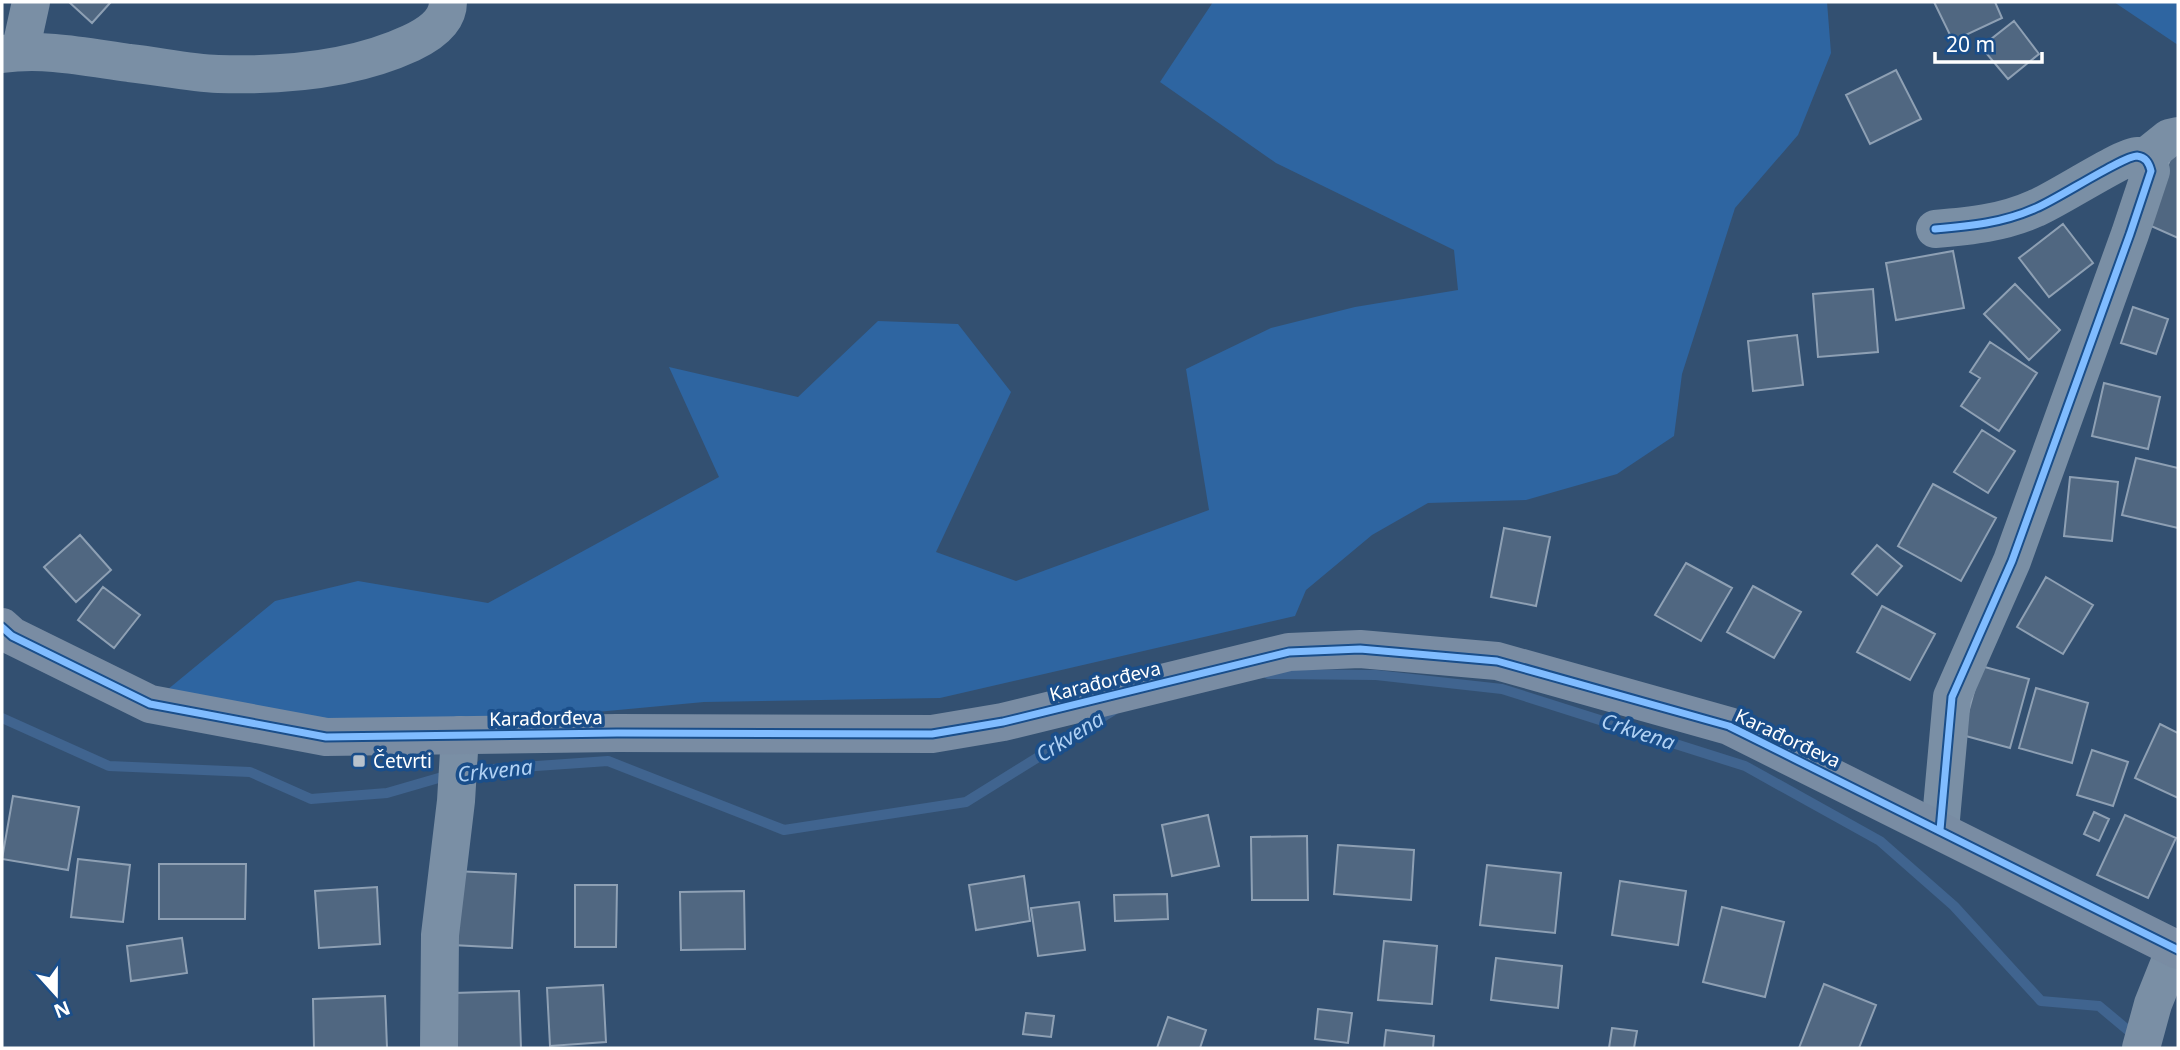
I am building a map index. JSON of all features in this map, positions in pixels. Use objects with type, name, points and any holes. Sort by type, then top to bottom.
[{"type":"main road","name":"Karađorđeva","points":[[2,627],[12,636],[150,704],[326,737],[459,747],[617,733],[932,734],[1003,722],[1289,652],[1360,649],[1497,661],[1729,726],[2177,949]]},
{"type":"street","points":[[31,2],[11,53],[41,51],[216,74],[286,73],[350,63],[397,50],[440,24],[448,2]]},
{"type":"street","points":[[2144,158],[2169,138],[2178,136]]},
{"type":"street","points":[[1935,229],[1981,225],[2012,218],[2063,195],[2125,160],[2138,156],[2149,164],[2151,171],[2130,234],[2012,561],[1952,697],[1940,830]]},
{"type":"street","points":[[439,1048],[440,935],[456,801],[459,747]]},
{"type":"street","name":"Karađorđeva","points":[[2141,1048],[2153,1004],[2177,949]]},
{"type":"shaded area","points":[[1213,2],[1827,2],[1831,53],[1798,135],[1735,208],[1682,374],[1674,436],[1617,474],[1526,500],[1428,503],[1372,535],[1306,590],[1295,616],[940,698],[704,702],[326,737],[150,704],[275,601],[358,581],[488,603],[719,477],[669,367],[798,397],[878,321],[958,324],[1011,392],[936,552],[1016,581],[1209,510],[1186,369],[1271,328],[1355,307],[1458,290],[1454,250],[1276,163],[1160,82]]},
{"type":"shaded area","points":[[2114,2],[2178,2],[2178,45]]},
{"type":"building","points":[[69,2],[108,2],[110,3],[92,23]]},
{"type":"building","points":[[1934,2],[1995,2],[2002,18],[1953,41]]},
{"type":"building","points":[[2014,21],[2039,54],[2008,79],[1981,47]]},
{"type":"building","points":[[1896,70],[1921,119],[1870,144],[1846,95]]},
{"type":"building","points":[[2173,153],[2178,155],[2178,238],[2142,222]]},
{"type":"building","points":[[2063,224],[2093,263],[2049,297],[2019,258]]},
{"type":"building","points":[[1953,251],[1964,308],[1896,320],[1886,263]]},
{"type":"building","points":[[2015,284],[2060,330],[2029,360],[1984,314]]},
{"type":"building","points":[[1873,289],[1878,352],[1818,357],[1813,294]]},
{"type":"building","points":[[2133,307],[2168,319],[2156,354],[2121,343]]},
{"type":"building","points":[[1797,335],[1803,385],[1753,391],[1748,341]]},
{"type":"building","points":[[1990,342],[2037,373],[1999,431],[1961,406],[1980,378],[1970,372]]},
{"type":"building","points":[[2104,383],[2160,397],[2148,449],[2092,436]]},
{"type":"building","points":[[1982,430],[2015,451],[1988,493],[1954,472]]},
{"type":"building","points":[[2136,458],[2178,468],[2178,528],[2122,515]]},
{"type":"building","points":[[2070,477],[2118,482],[2112,541],[2064,536]]},
{"type":"building","points":[[1933,484],[1996,518],[1961,581],[1898,546]]},
{"type":"building","points":[[1504,528],[1550,537],[1536,606],[1491,597]]},
{"type":"building","points":[[80,535],[111,570],[76,602],[44,567]]},
{"type":"building","points":[[1877,545],[1902,566],[1877,595],[1852,574]]},
{"type":"building","points":[[1686,563],[1732,588],[1701,641],[1655,615]]},
{"type":"building","points":[[2046,577],[2093,605],[2063,654],[2017,627]]},
{"type":"building","points":[[1753,586],[1801,612],[1774,658],[1727,632]]},
{"type":"building","points":[[103,587],[140,615],[114,648],[78,620]]},
{"type":"building","points":[[1882,606],[1935,634],[1910,680],[1857,652]]},
{"type":"building","points":[[1981,666],[2029,679],[2010,748],[1962,735]]},
{"type":"building","points":[[2036,688],[2088,703],[2072,763],[2019,748]]},
{"type":"building","points":[[2160,724],[2178,733],[2178,798],[2135,778]]},
{"type":"building","points":[[2092,750],[2128,762],[2113,806],[2077,795]]},
{"type":"building","points":[[13,796],[79,807],[68,870],[2,859]]},
{"type":"building","points":[[2094,812],[2109,819],[2099,841],[2084,834]]},
{"type":"building","points":[[1208,815],[1219,866],[1172,876],[1162,825]]},
{"type":"building","points":[[2125,815],[2176,838],[2148,898],[2097,875]]},
{"type":"building","points":[[1307,836],[1308,900],[1252,900],[1251,837]]},
{"type":"building","points":[[1338,845],[1414,850],[1411,900],[1334,894]]},
{"type":"building","points":[[78,859],[130,865],[123,922],[71,917]]},
{"type":"building","points":[[159,864],[246,864],[245,919],[159,919]]},
{"type":"building","points":[[1487,865],[1561,873],[1555,933],[1480,925]]},
{"type":"building","points":[[455,871],[516,874],[512,948],[452,945]]},
{"type":"building","points":[[1024,876],[1030,921],[976,930],[969,885]]},
{"type":"building","points":[[1620,881],[1686,891],[1678,945],[1612,935]]},
{"type":"building","points":[[575,885],[617,885],[616,947],[575,947]]},
{"type":"building","points":[[377,887],[380,944],[319,948],[315,891]]},
{"type":"building","points":[[744,891],[745,949],[681,950],[680,892]]},
{"type":"building","points":[[1167,894],[1168,919],[1115,921],[1114,895]]},
{"type":"building","points":[[1079,902],[1085,950],[1038,956],[1031,908]]},
{"type":"building","points":[[1722,907],[1784,922],[1765,997],[1703,982]]},
{"type":"building","points":[[182,938],[187,973],[131,981],[127,946]]},
{"type":"building","points":[[1384,941],[1437,946],[1432,1004],[1378,1000]]},
{"type":"building","points":[[1496,958],[1562,966],[1558,1008],[1491,1000]]},
{"type":"building","points":[[1824,984],[1876,1005],[1859,1048],[1799,1048]]},
{"type":"building","points":[[603,985],[606,1042],[550,1046],[547,988]]},
{"type":"building","points":[[519,991],[521,1048],[456,1048],[454,993]]},
{"type":"building","points":[[385,996],[387,1048],[314,1048],[313,999]]},
{"type":"building","points":[[1318,1009],[1352,1013],[1348,1043],[1315,1039]]},
{"type":"building","points":[[1026,1013],[1054,1016],[1051,1037],[1023,1034]]},
{"type":"building","points":[[1168,1017],[1206,1030],[1200,1048],[1157,1048]]},
{"type":"building","points":[[1612,1028],[1637,1031],[1634,1048],[1609,1048]]},
{"type":"building","points":[[1386,1030],[1434,1036],[1433,1048],[1384,1048]]},
{"type":"waterway","name":"Crkvena","points":[[1268,674],[1376,675],[1502,689],[1745,766],[1880,841],[1954,906],[2041,1001],[2099,1006],[2136,1037]]},
{"type":"waterway","name":"Crkvena","points":[[465,771],[608,761],[784,830],[966,802],[1114,710]]},
{"type":"waterway","name":"Crkvena","points":[[2,718],[109,766],[250,772],[311,799],[387,793],[449,775]]},
{"type":"cycle path","points":[[1935,229],[1986,223],[2024,213],[2129,158],[2143,158],[2151,171],[2012,561],[1952,697],[1940,830]]},
{"type":"cycle path","points":[[2,627],[12,636],[150,704],[326,737],[617,733],[932,734],[1003,722],[1289,652],[1360,649],[1497,661],[1729,726],[2178,950]]},
{"type":"place","name":"Četvrti","points":[[359,761]]}]
